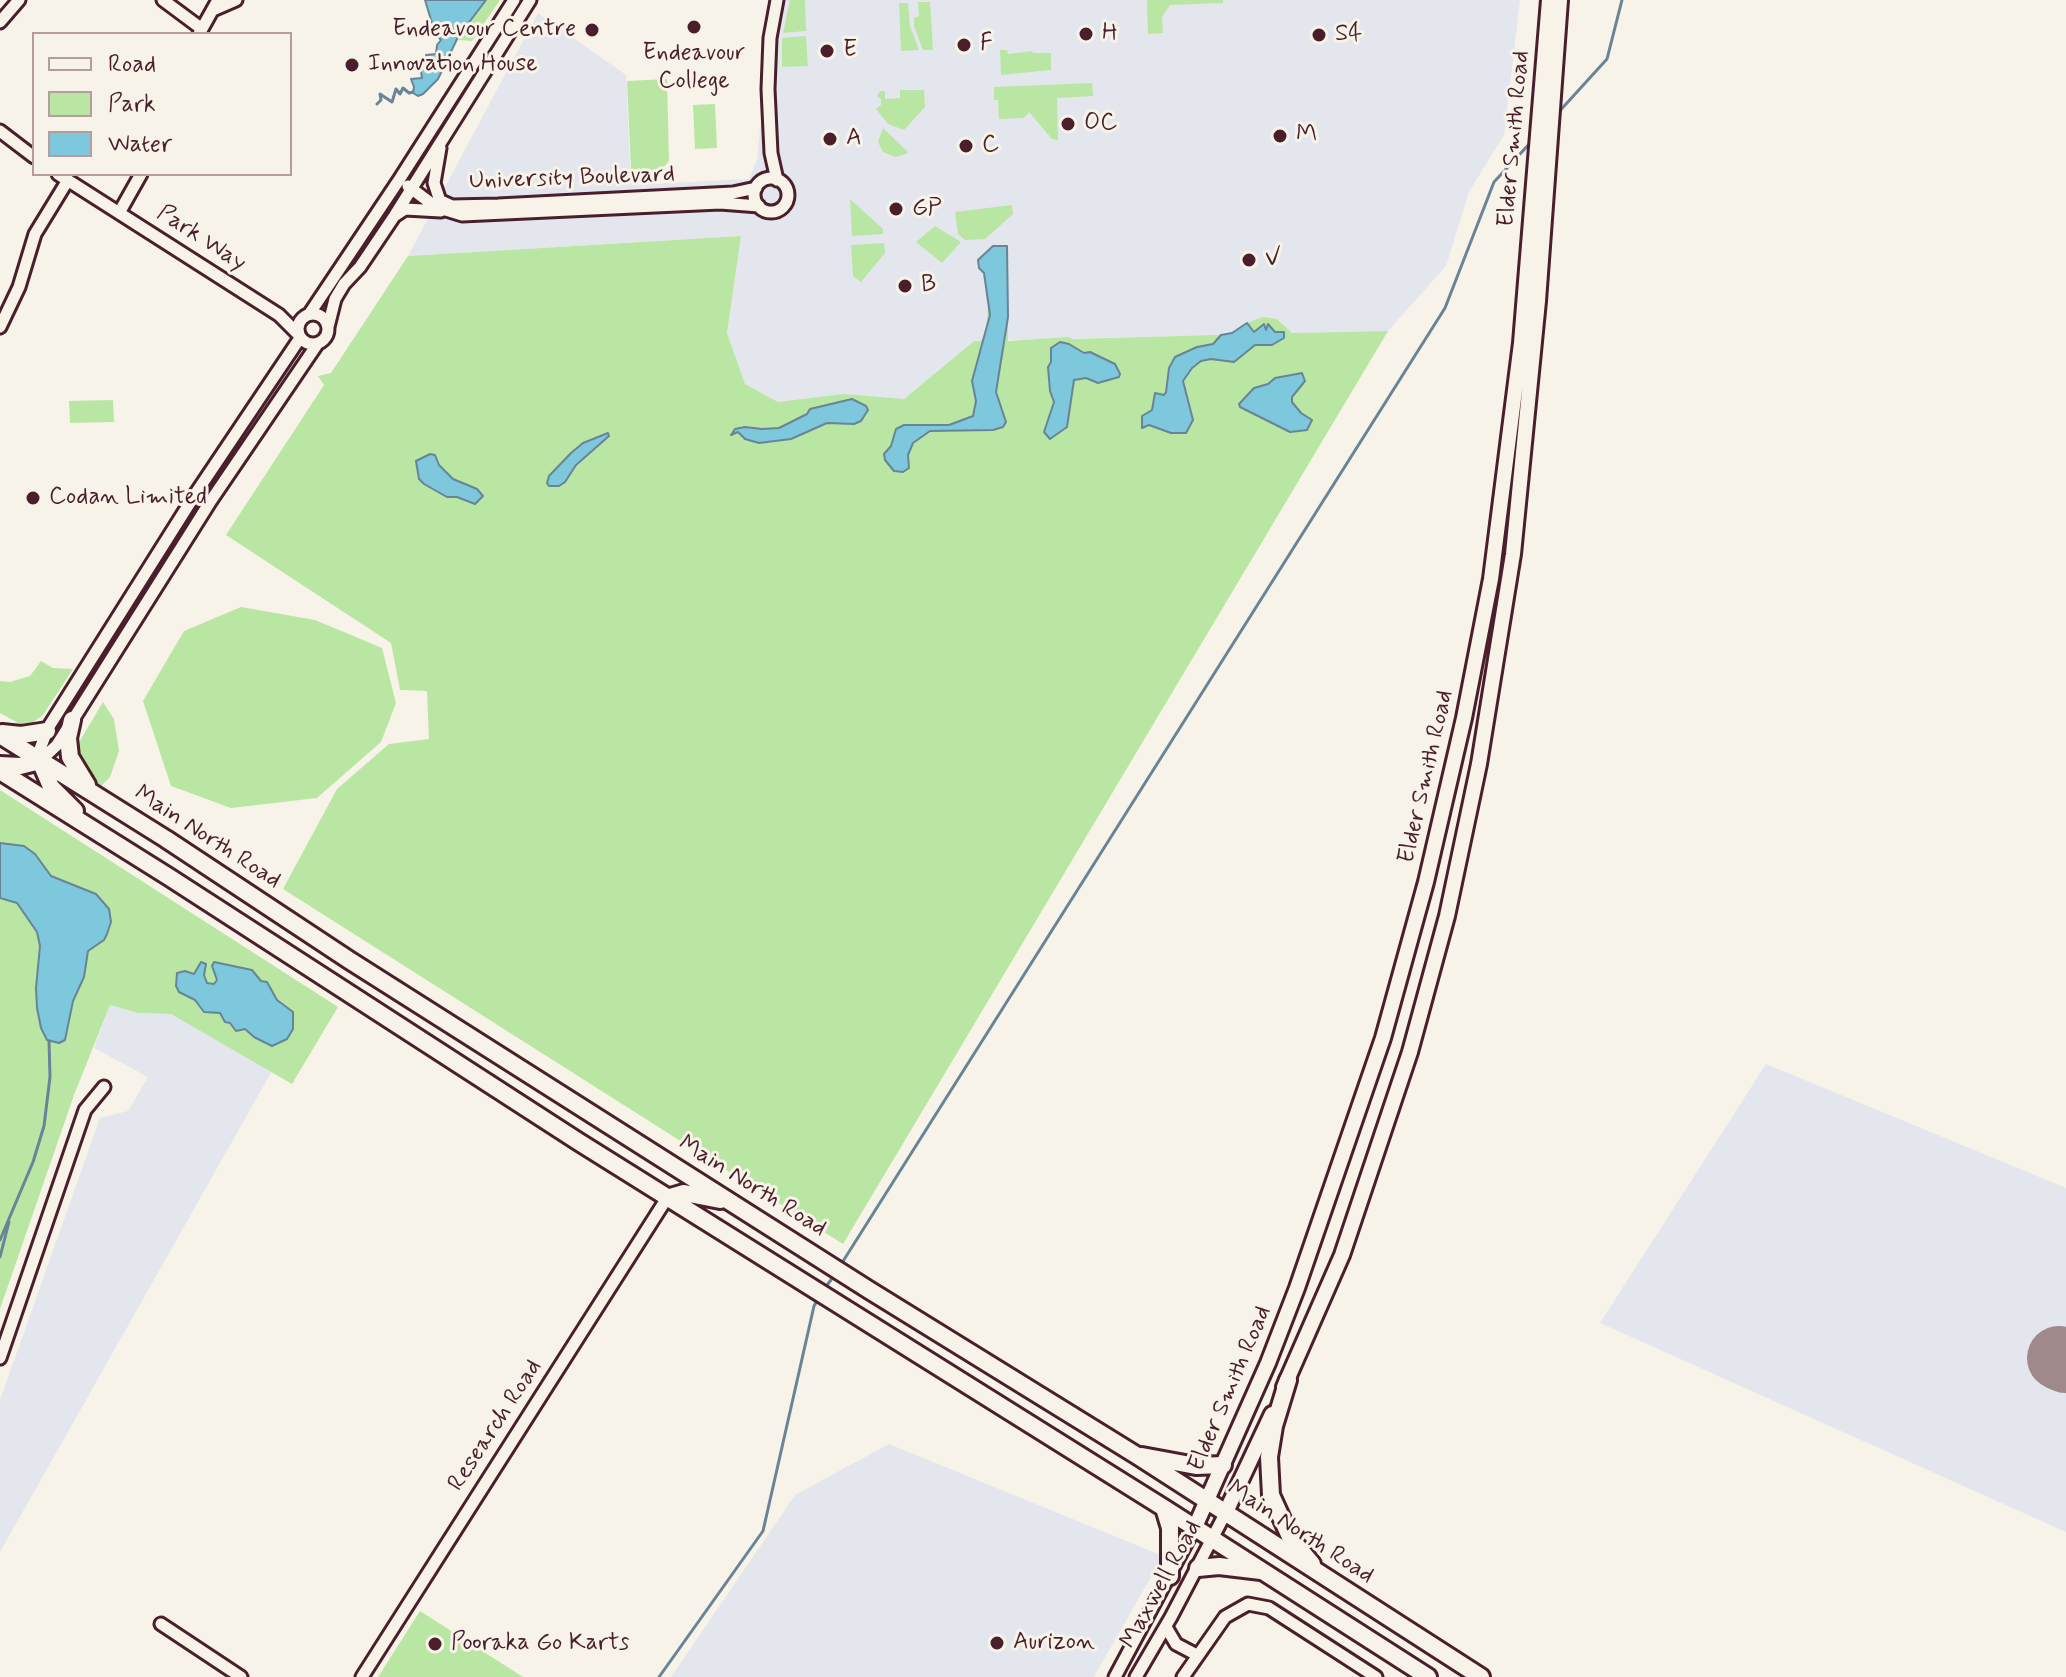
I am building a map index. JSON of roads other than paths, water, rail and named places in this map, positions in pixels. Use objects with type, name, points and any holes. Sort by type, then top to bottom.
[{"type":"highway","points":[[72,720],[68,738],[70,757],[92,793]]},
{"type":"highway","points":[[0,734],[47,731]]},
{"type":"highway","name":"Main North Road","points":[[0,734],[729,1202],[1136,1455],[1481,1677]]},
{"type":"highway","points":[[0,765],[20,766],[40,761],[51,787],[91,826]]},
{"type":"highway","points":[[0,771],[91,826],[667,1198],[1195,1527],[1428,1677]]},
{"type":"highway","points":[[654,1154],[669,1182],[667,1198]]},
{"type":"highway","points":[[667,1198],[684,1193],[729,1202]]},
{"type":"highway","points":[[1288,1380],[1274,1426],[1269,1457],[1271,1495],[1291,1539],[1323,1578]]},
{"type":"highway","points":[[1136,1455],[1196,1466],[1223,1465]]},
{"type":"highway","points":[[1164,1508],[1170,1528],[1170,1576]]},
{"type":"highway","points":[[1198,1568],[1219,1566],[1262,1571]]},
{"type":"main road","name":"Elder Smith Road","points":[[1225,1514],[1342,1255],[1410,1052],[1447,916],[1481,750],[1513,554],[1549,147],[1546,108],[1549,0]]},
{"type":"main road","name":"Elder Smith Road","points":[[1195,1527],[1297,1288],[1383,1038],[1426,882],[1464,718],[1491,579],[1521,343],[1536,158],[1560,0]]},
{"type":"main road","points":[[1450,776],[1481,750],[1472,739],[1464,718]]},
{"type":"street","points":[[0,22],[19,0]]},
{"type":"street","points":[[163,0],[200,31],[215,5],[236,0]]},
{"type":"street","points":[[40,761],[40,749],[47,731],[299,336],[298,323],[399,180],[514,0]]},
{"type":"street","points":[[40,761],[52,752],[210,502],[318,343],[326,337],[335,299],[412,189],[530,0]]},
{"type":"street","points":[[766,183],[786,188],[788,194],[784,206],[770,212],[759,206],[754,196],[766,183],[771,153],[768,67],[777,0]]},
{"type":"street","points":[[0,131],[32,155]]},
{"type":"street","points":[[395,215],[405,209],[443,206],[435,190],[434,170],[443,136]]},
{"type":"street","points":[[119,213],[140,176]]},
{"type":"street","points":[[0,327],[11,309],[35,234],[63,177]]},
{"type":"street","name":"Park Way","points":[[63,177],[279,315],[299,336]]},
{"type":"street","name":"University Boulevard","points":[[399,180],[443,206],[476,215],[720,203],[759,206]]},
{"type":"street","name":"University Boulevard","points":[[443,206],[733,193],[766,183]]},
{"type":"street","points":[[279,315],[320,315],[328,327]]},
{"type":"street","points":[[299,336],[308,344],[318,343]]},
{"type":"street","points":[[0,1358],[85,1110],[104,1087]]},
{"type":"street","name":"Research Road","points":[[362,1677],[667,1198]]},
{"type":"street","name":"Maxwell Road","points":[[1137,1674],[1166,1627],[1225,1514]]},
{"type":"street","name":"Maxwell Road","points":[[1115,1677],[1195,1527]]},
{"type":"street","points":[[1183,1677],[1225,1617],[1248,1604],[1269,1608],[1376,1677]]},
{"type":"street","points":[[161,1624],[241,1677]]},
{"type":"street","points":[[1166,1627],[1176,1644],[1197,1655]]},
{"type":"street","points":[[1123,1662],[1137,1674]]},
{"type":"water","points":[[425,0],[486,0],[458,37],[438,79],[418,96],[413,93],[411,79],[422,78],[420,66],[428,64],[426,55],[436,54],[441,40],[435,33]]},
{"type":"water","points":[[993,246],[1007,246],[1008,317],[996,392],[1006,422],[1003,427],[993,430],[930,431],[913,443],[908,455],[909,468],[903,472],[894,471],[884,454],[891,446],[896,429],[904,425],[949,425],[973,416],[976,401],[972,381],[990,315],[984,273],[979,268],[978,260]]},
{"type":"water","points":[[1247,323],[1254,332],[1264,324],[1266,330],[1268,324],[1275,332],[1284,332],[1284,338],[1272,345],[1255,345],[1234,362],[1211,359],[1201,361],[1192,368],[1183,381],[1193,420],[1186,433],[1171,433],[1149,425],[1142,428],[1142,416],[1152,410],[1155,393],[1164,395],[1166,392],[1169,368],[1175,357],[1213,344],[1221,335],[1232,333]]},
{"type":"water","points":[[1060,342],[1115,364],[1120,374],[1098,383],[1086,378],[1074,380],[1067,427],[1050,439],[1044,432],[1054,402],[1048,367],[1051,348]]},
{"type":"water","points":[[1302,373],[1305,381],[1292,397],[1292,402],[1312,420],[1307,430],[1290,432],[1240,407],[1239,404],[1254,388],[1268,384],[1275,378]]},
{"type":"water","points":[[852,399],[868,410],[861,421],[854,424],[827,423],[791,439],[759,443],[745,439],[738,432],[731,435],[735,429],[745,427],[779,428],[807,414],[810,409]]},
{"type":"water","points":[[608,433],[609,436],[576,465],[565,482],[559,486],[549,486],[549,476],[571,453],[583,443]]},
{"type":"water","points":[[430,454],[435,455],[439,465],[453,479],[477,489],[483,496],[475,504],[457,497],[447,497],[424,484],[419,479],[416,461]]},
{"type":"water","points":[[0,843],[24,846],[35,854],[51,876],[96,894],[109,909],[111,922],[107,934],[104,940],[88,951],[84,977],[73,1001],[65,1040],[59,1043],[47,1040],[37,1008],[40,946],[37,932],[17,903],[0,898]]},
{"type":"water","points":[[201,962],[206,964],[204,975],[207,983],[214,984],[217,980],[212,966],[214,962],[252,970],[261,981],[267,982],[277,1000],[293,1012],[293,1029],[287,1039],[272,1046],[245,1029],[236,1031],[220,1013],[204,1012],[195,1000],[179,992],[177,973],[185,971],[194,974]]},
{"type":"waterway","points":[[1556,115],[1607,59],[1622,0]]},
{"type":"waterway","points":[[377,104],[381,100],[380,94],[392,102],[396,89],[400,94],[403,88],[409,93],[413,92]]},
{"type":"waterway","points":[[840,1266],[1445,308],[1494,182],[1532,141]]},
{"type":"waterway","points":[[0,1240],[33,1162],[44,1126],[50,1077],[49,1041]]},
{"type":"waterway","points":[[0,1257],[9,1222]]},
{"type":"waterway","points":[[824,1289],[834,1276]]},
{"type":"waterway","points":[[659,1677],[763,1531],[818,1299]]},
{"type":"place","name":"Endeavour College","points":[[694,27]]},
{"type":"place","name":"Endeavour Centre","points":[[592,30]]},
{"type":"place","name":"H","points":[[1086,34]]},
{"type":"place","name":"S4","points":[[1319,35]]},
{"type":"place","name":"F","points":[[964,45]]},
{"type":"place","name":"E","points":[[827,51]]},
{"type":"place","name":"Innovation House","points":[[352,65]]},
{"type":"place","name":"OC","points":[[1068,124]]},
{"type":"place","name":"M","points":[[1280,136]]},
{"type":"place","name":"A","points":[[830,139]]},
{"type":"place","name":"C","points":[[966,146]]},
{"type":"place","name":"GP","points":[[896,209]]},
{"type":"place","name":"V","points":[[1249,260]]},
{"type":"place","name":"B","points":[[905,286]]},
{"type":"place","name":"Codan Limited","points":[[33,498]]},
{"type":"place","name":"Aurizon","points":[[997,1643]]},
{"type":"place","name":"Pooraka Go Karts","points":[[435,1644]]}]
